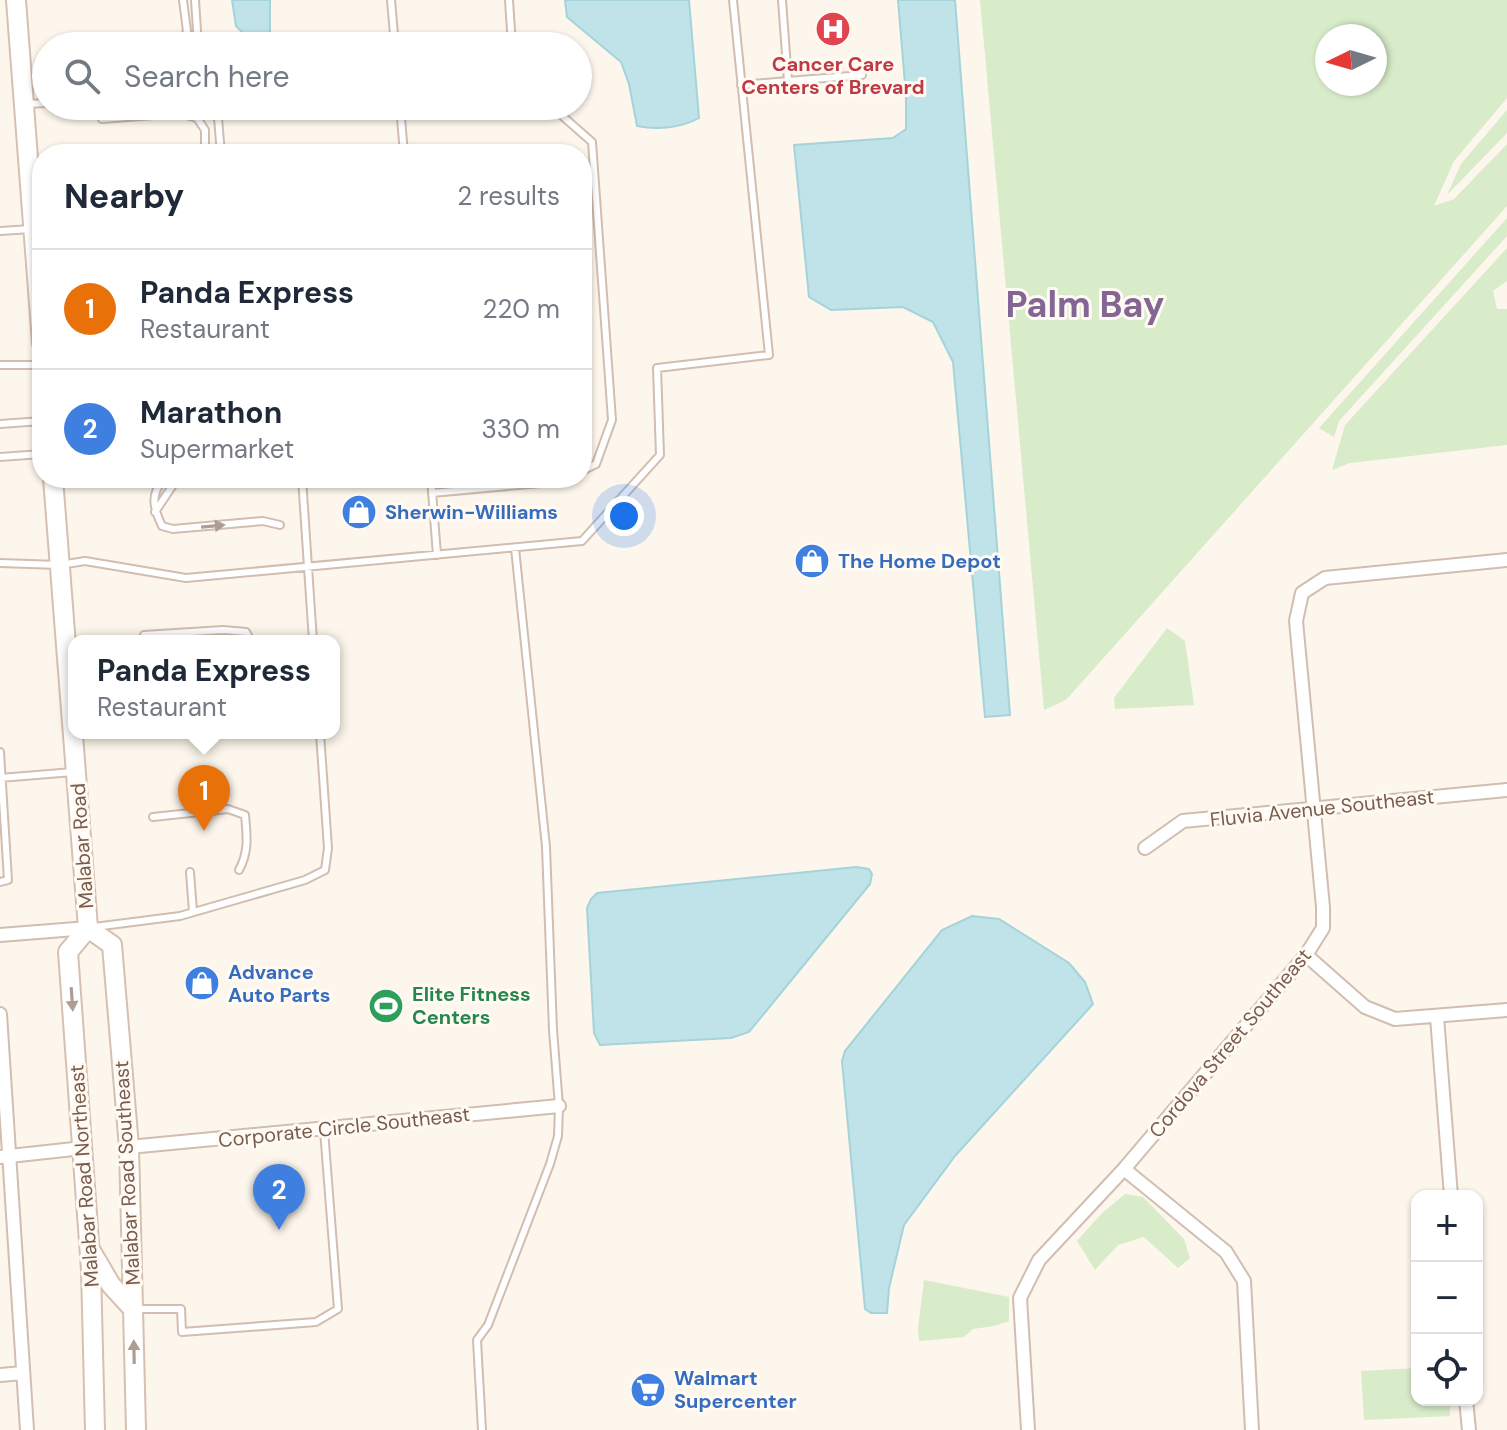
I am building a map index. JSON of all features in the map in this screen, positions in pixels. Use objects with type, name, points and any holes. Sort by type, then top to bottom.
[{"type":"main road","points":[[16,0],[32,215]]},
{"type":"main road","name":"Malabar Road","points":[[54,488],[68,668]]},
{"type":"main road","name":"Malabar Road","points":[[74,739],[88,928]]},
{"type":"main road","name":"Malabar Road Southeast","points":[[88,928],[112,945],[129,1147],[136,1430]]},
{"type":"main road","name":"Malabar Road Northeast","points":[[88,928],[68,952],[90,1249],[95,1430]]},
{"type":"main road","points":[[90,1249],[111,1285],[133,1309]]},
{"type":"street","name":"Cordova Street Southeast","points":[[1028,1430],[1020,1298],[1039,1260],[1124,1169],[1306,955],[1323,928],[1296,621],[1302,593],[1325,578],[1507,560]]},
{"type":"street","name":"Fluvia Avenue Southeast","points":[[1145,848],[1183,821],[1507,790]]},
{"type":"street","points":[[0,935],[88,928]]},
{"type":"street","points":[[1306,955],[1365,1007],[1395,1019],[1507,1010]]},
{"type":"street","points":[[0,1014],[6,1156],[27,1430]]},
{"type":"street","points":[[1437,1017],[1451,1190]]},
{"type":"street","name":"Corporate Circle Southeast","points":[[129,1147],[559,1106]]},
{"type":"street","points":[[6,1156],[83,1148]]},
{"type":"street","points":[[1124,1169],[1226,1252],[1244,1281],[1252,1430]]},
{"type":"street","points":[[0,1375],[23,1373]]},
{"type":"street","points":[[1467,1406],[1469,1430]]},
{"type":"lane","points":[[183,0],[187,32]]},
{"type":"lane","points":[[195,0],[197,32]]},
{"type":"lane","points":[[391,0],[394,32]]},
{"type":"lane","points":[[509,0],[511,32]]},
{"type":"lane","points":[[0,563],[60,565],[85,561],[186,578],[582,541],[660,455],[657,368],[769,355],[733,0]]},
{"type":"lane","points":[[782,0],[788,81]]},
{"type":"lane","points":[[741,85],[862,75]]},
{"type":"lane","points":[[24,104],[32,104]]},
{"type":"lane","points":[[198,120],[205,130],[205,144]]},
{"type":"lane","points":[[218,120],[220,144]]},
{"type":"lane","points":[[401,120],[403,144]]},
{"type":"lane","points":[[567,120],[592,142],[612,420],[596,464],[592,466]]},
{"type":"lane","points":[[0,231],[32,229]]},
{"type":"lane","points":[[0,365],[32,365]]},
{"type":"lane","points":[[0,424],[32,422]]},
{"type":"lane","points":[[0,457],[32,455]]},
{"type":"lane","points":[[156,488],[153,506],[162,526],[173,529],[263,521],[280,525]]},
{"type":"lane","points":[[155,512],[171,488]]},
{"type":"lane","points":[[303,488],[313,635]]},
{"type":"lane","points":[[432,488],[437,555]]},
{"type":"lane","points":[[432,493],[487,488]]},
{"type":"lane","points":[[482,1430],[477,1340],[488,1325],[558,1136],[546,847],[515,548]]},
{"type":"lane","points":[[144,635],[223,630],[246,632],[248,635]]},
{"type":"lane","points":[[88,928],[193,912],[305,880],[325,870],[328,848],[320,739]]},
{"type":"lane","points":[[0,752],[8,880],[0,882]]},
{"type":"lane","points":[[1,778],[76,771]]},
{"type":"lane","points":[[153,817],[228,809],[245,815],[247,842],[245,858],[239,870]]},
{"type":"lane","points":[[190,872],[193,912]]},
{"type":"lane","points":[[133,1309],[181,1309],[182,1332],[316,1322],[338,1309],[324,1130]]},
{"type":"green space","points":[[980,0],[1507,0],[1507,98],[1454,161],[1434,206],[1454,199],[1507,144],[1507,206],[1066,700],[1044,710]]},
{"type":"green space","points":[[1507,110],[1507,133],[1447,195],[1461,164]]},
{"type":"green space","points":[[1507,218],[1507,236],[1339,421],[1334,437],[1319,428]]},
{"type":"green space","points":[[1507,248],[1507,281],[1493,291],[1497,309],[1507,309],[1507,445],[1350,463],[1332,470],[1345,425]]},
{"type":"green space","points":[[1167,628],[1185,641],[1194,705],[1115,709],[1114,698]]},
{"type":"green space","points":[[1125,1194],[1143,1197],[1184,1239],[1190,1258],[1178,1268],[1144,1237],[1118,1245],[1095,1270],[1077,1241],[1102,1213]]},
{"type":"green space","points":[[924,1280],[1009,1297],[1009,1321],[973,1329],[964,1337],[919,1341]]},
{"type":"green space","points":[[1411,1368],[1411,1406],[1450,1406],[1450,1416],[1364,1420],[1361,1371]]},
{"type":"water","points":[[232,0],[270,0],[270,32],[242,32],[236,26]]},
{"type":"water","points":[[565,0],[689,0],[699,118],[669,127],[637,126],[629,84],[621,62],[592,38],[592,32],[585,32],[567,17]]},
{"type":"water","points":[[898,0],[955,0],[1010,715],[985,717],[953,362],[933,322],[903,307],[831,310],[809,297],[794,145],[893,138],[906,129]]},
{"type":"water","points":[[856,867],[869,869],[872,874],[870,884],[749,1032],[731,1038],[600,1045],[594,1033],[587,908],[597,893]]},
{"type":"water","points":[[972,916],[999,919],[1069,963],[1085,982],[1093,1004],[955,1156],[904,1225],[889,1288],[887,1313],[871,1313],[865,1309],[842,1061],[845,1051],[942,930]]},
{"type":"place","name":"Cancer Care Centers of Brevard","points":[[833,29]]},
{"type":"place","name":"Sherwin-Williams","points":[[359,512]]},
{"type":"place","name":"The Home Depot","points":[[812,561]]},
{"type":"place","name":"Panda Express","points":[[204,831]]},
{"type":"place","name":"Advance Auto Parts","points":[[202,983]]},
{"type":"place","name":"Elite Fitness Centers","points":[[386,1006]]},
{"type":"place","name":"Marathon","points":[[279,1230]]},
{"type":"place","name":"Walmart Supercenter","points":[[648,1390]]},
{"type":"district","name":"Palm Bay","points":[[1085,304]]}]
